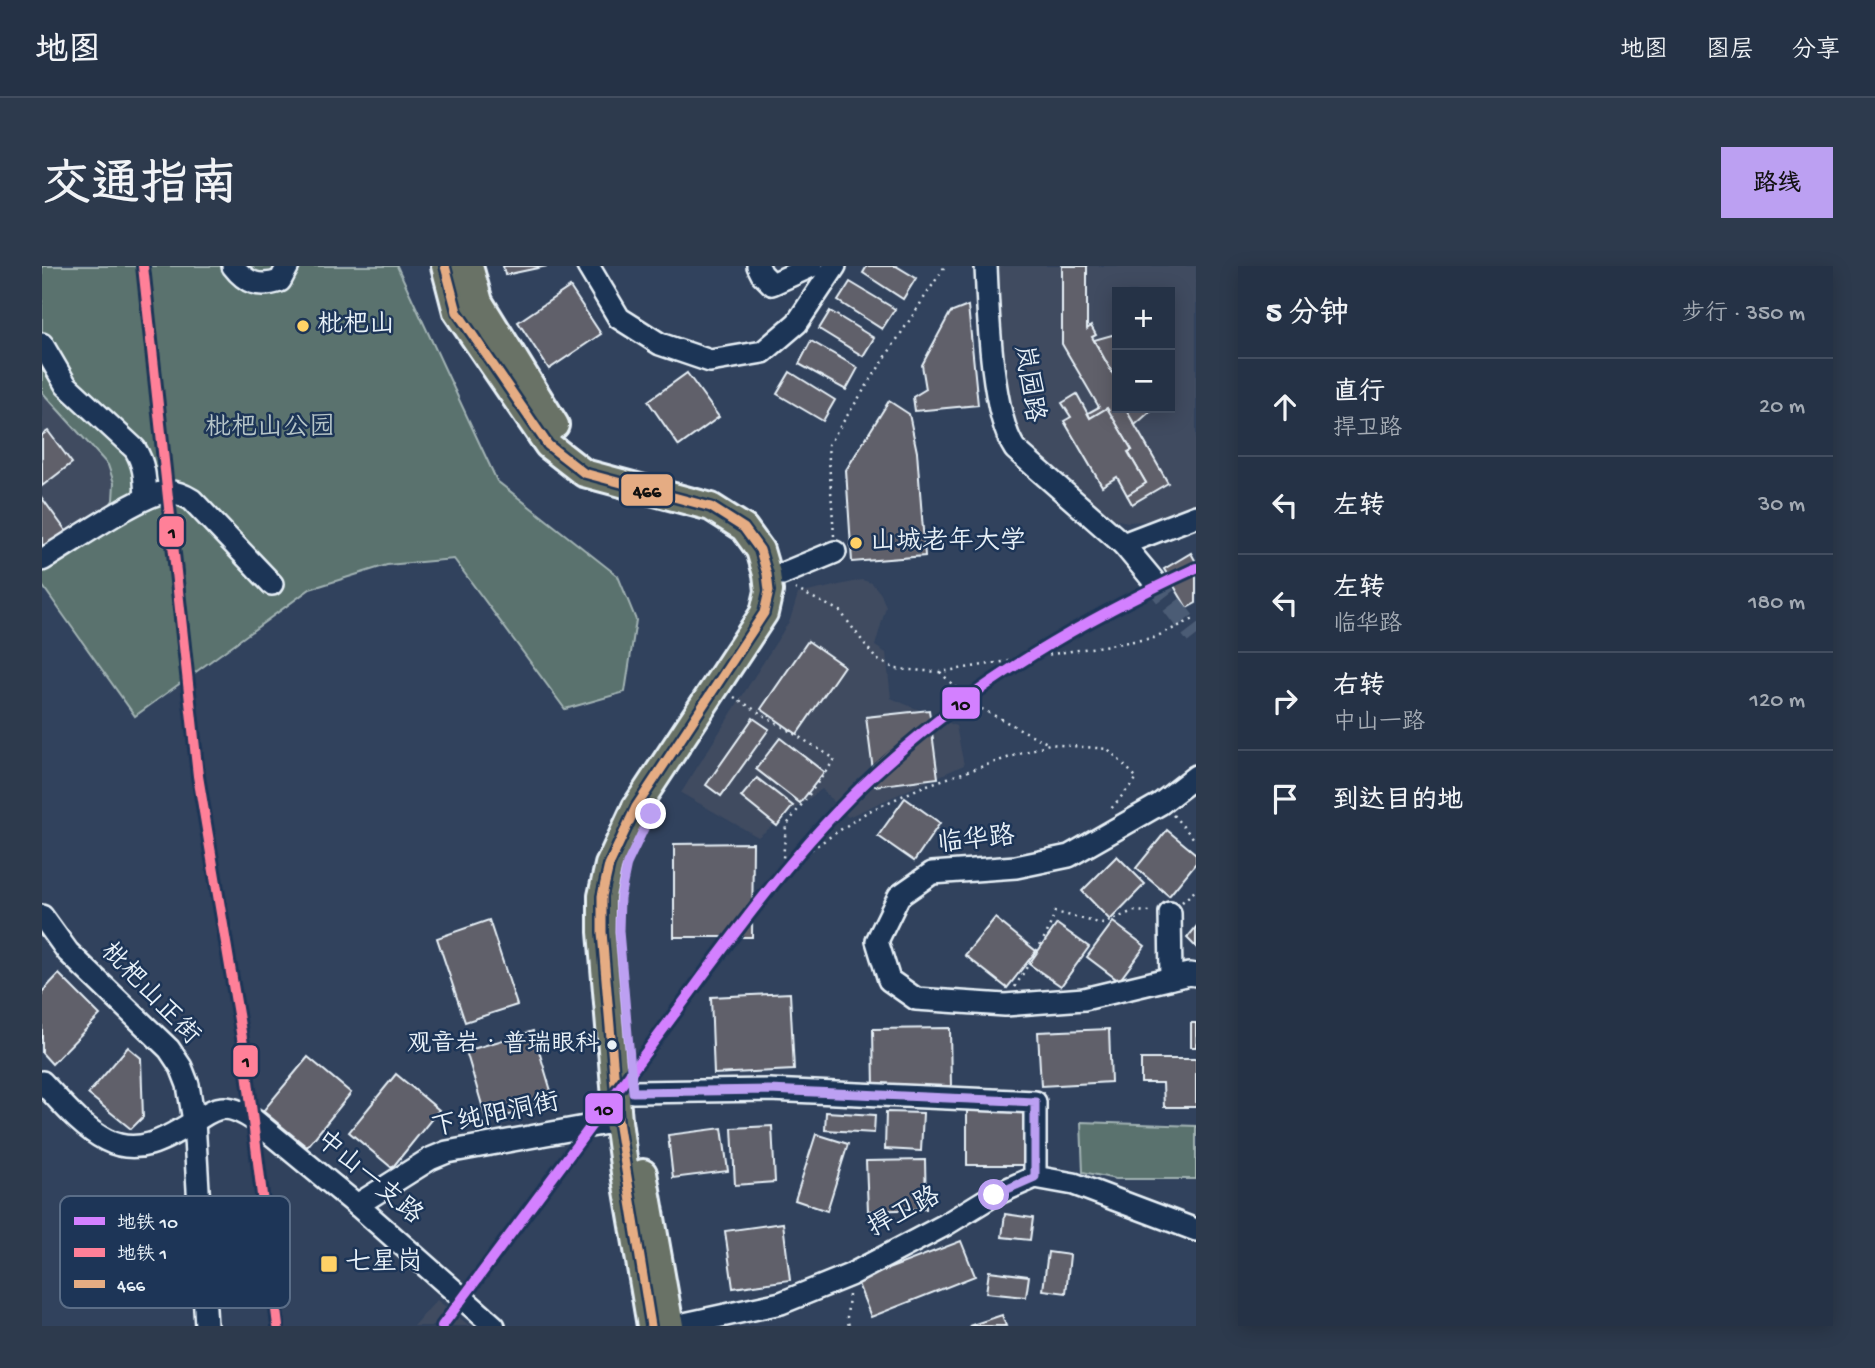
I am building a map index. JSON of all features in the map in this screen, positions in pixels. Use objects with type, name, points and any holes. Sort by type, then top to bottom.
[{"type":"main road","points":[[445,266],[457,312],[548,445],[584,472],[711,507],[744,528],[777,577]]},
{"type":"main road","points":[[469,266],[479,302],[558,430],[588,457],[673,481],[729,502],[761,527],[775,551],[782,603],[779,612],[651,814],[627,864],[620,898],[619,931],[633,1092],[643,1169],[673,1326]]},
{"type":"main road","points":[[652,1326],[618,1121],[602,932],[602,896],[609,864],[636,807],[764,614],[769,591],[777,577]]},
{"type":"street","points":[[233,266],[251,283],[266,286],[280,281],[288,266]]},
{"type":"street","points":[[588,266],[619,318],[660,344],[710,361],[764,352],[797,323],[835,266]]},
{"type":"street","points":[[758,266],[761,274],[772,284],[812,266]]},
{"type":"street","name":"岚园路","points":[[986,266],[995,378],[1008,439],[1014,449],[1123,544],[1153,580]]},
{"type":"street","points":[[42,344],[66,385],[135,449],[145,471],[146,498]]},
{"type":"street","points":[[42,560],[146,498],[168,491],[192,500],[272,584]]},
{"type":"street","points":[[1123,544],[1196,516]]},
{"type":"street","points":[[777,577],[835,552]]},
{"type":"street","name":"临华路","points":[[1196,776],[1162,803],[1069,856],[1016,867],[932,873],[899,896],[877,941],[889,980],[916,999],[1005,1005],[1084,999],[1189,974],[1196,975]]},
{"type":"street","points":[[1170,913],[1171,978]]},
{"type":"street","name":"枇杷山正街","points":[[42,916],[68,952],[169,1049],[181,1067],[188,1085],[194,1121],[198,1196]]},
{"type":"street","points":[[1171,956],[1196,964]]},
{"type":"street","name":"中山一支路","points":[[42,1082],[88,1127],[105,1140],[129,1149],[156,1143],[212,1110],[226,1108],[241,1112],[356,1205],[494,1326]]},
{"type":"street","points":[[633,1092],[769,1090],[1035,1102],[1035,1177],[1074,1184],[1196,1230]]},
{"type":"street","name":"下纯阳洞街","points":[[356,1205],[430,1159],[447,1152],[618,1121]]},
{"type":"street","name":"捍卫路","points":[[673,1326],[781,1303],[850,1275],[945,1225],[994,1195],[1035,1177]]},
{"type":"street","name":"枇杷山正街","points":[[205,1308],[206,1326]]},
{"type":"path","points":[[835,552],[828,445],[945,266]]},
{"type":"path","points":[[777,577],[840,611],[876,659],[896,668],[940,672],[1153,638],[1196,618]]},
{"type":"path","points":[[940,672],[972,704],[1049,744],[1108,750],[1137,778],[1102,820],[1105,835]]},
{"type":"path","points":[[729,693],[835,759],[786,826],[782,869],[867,812],[924,786],[1049,744]]},
{"type":"path","points":[[1162,803],[1196,841]]},
{"type":"path","points":[[1005,1005],[1047,933],[1055,912],[1103,924],[1133,912],[1170,913],[1196,890]]},
{"type":"path","points":[[849,1326],[847,1317],[850,1275]]},
{"type":"shaded area","points":[[994,266],[1196,266],[1196,504],[1161,518],[1144,521],[1128,522],[1103,517],[1017,437],[1003,379]]},
{"type":"shaded area","points":[[42,392],[108,465],[114,483],[113,500],[103,516],[42,554]]},
{"type":"shaded area","points":[[862,580],[872,583],[881,594],[886,607],[875,646],[886,653],[891,698],[956,726],[964,765],[848,817],[822,789],[758,837],[681,793],[790,620],[798,594]]},
{"type":"shaded area","points":[[437,1300],[470,1326],[413,1326]]},
{"type":"green space","name":"枇杷山公园","points":[[42,266],[397,266],[497,481],[618,576],[636,620],[625,692],[565,709],[454,559],[387,565],[310,589],[135,716],[42,585],[42,555],[103,516],[113,500],[114,483],[108,465],[42,392]]},
{"type":"green space","points":[[1081,1122],[1196,1126],[1196,1179],[1115,1179],[1083,1172]]},
{"type":"building","points":[[503,266],[547,266],[505,275]]},
{"type":"building","points":[[867,266],[896,266],[916,278],[903,299],[863,273]]},
{"type":"building","points":[[1062,266],[1087,266],[1087,329],[1091,326],[1096,335],[1092,337],[1112,372],[1112,413],[1128,413],[1168,483],[1132,504],[1127,495],[1146,483],[1128,452],[1132,450],[1107,408],[1090,418],[1088,413],[1099,407],[1062,344]]},
{"type":"building","points":[[850,282],[895,309],[882,329],[838,301]]},
{"type":"building","points":[[570,287],[601,334],[549,369],[518,322]]},
{"type":"building","points":[[968,306],[978,405],[915,411],[913,397],[926,389],[922,365],[950,313]]},
{"type":"building","points":[[830,311],[874,338],[863,356],[819,329]]},
{"type":"building","points":[[1112,335],[1112,372],[1094,340]]},
{"type":"building","points":[[811,341],[858,368],[846,390],[799,364]]},
{"type":"building","points":[[790,372],[835,400],[823,421],[777,394]]},
{"type":"building","points":[[687,373],[719,417],[679,446],[648,401]]},
{"type":"building","points":[[1077,394],[1090,418],[1107,408],[1132,450],[1128,452],[1146,483],[1127,495],[1117,477],[1102,486],[1064,421],[1071,417],[1062,403]]},
{"type":"building","points":[[889,401],[909,414],[917,452],[925,556],[852,562],[846,470]]},
{"type":"building","points":[[1128,413],[1148,413],[1135,425]]},
{"type":"building","points":[[48,431],[72,463],[42,486],[42,435]]},
{"type":"building","points":[[42,498],[66,531],[42,549]]},
{"type":"building","points":[[1191,553],[1196,562],[1196,603],[1187,608],[1164,569]]},
{"type":"building","points":[[808,641],[844,666],[797,734],[761,709]]},
{"type":"building","points":[[929,710],[938,778],[875,786],[866,717]]},
{"type":"building","points":[[753,718],[769,729],[721,796],[706,785]]},
{"type":"building","points":[[780,738],[824,772],[800,803],[756,769]]},
{"type":"building","points":[[757,778],[793,806],[777,826],[741,797]]},
{"type":"building","points":[[905,798],[940,823],[914,861],[878,836]]},
{"type":"building","points":[[1167,830],[1196,854],[1196,863],[1169,896],[1136,868]]},
{"type":"building","points":[[753,843],[752,937],[674,937],[674,844]]},
{"type":"building","points":[[1117,856],[1145,884],[1110,920],[1082,891]]},
{"type":"building","points":[[995,918],[1036,951],[1007,988],[965,955]]},
{"type":"building","points":[[489,920],[517,1005],[465,1022],[437,938]]},
{"type":"building","points":[[1113,922],[1145,946],[1119,981],[1087,957]]},
{"type":"building","points":[[1057,924],[1089,947],[1061,986],[1029,964]]},
{"type":"building","points":[[1196,927],[1196,947],[1187,938]]},
{"type":"building","points":[[59,974],[100,1015],[52,1064],[42,1053],[42,992]]},
{"type":"building","points":[[790,993],[794,1070],[714,1074],[711,997]]},
{"type":"building","points":[[1191,1023],[1196,1023],[1196,1047],[1191,1047]]},
{"type":"building","points":[[950,1028],[951,1088],[874,1089],[873,1029]]},
{"type":"building","points":[[1109,1029],[1111,1082],[1041,1086],[1038,1032]]},
{"type":"building","points":[[533,1031],[554,1101],[487,1122],[466,1051]]},
{"type":"building","points":[[128,1047],[141,1058],[143,1117],[131,1129],[88,1094]]},
{"type":"building","points":[[308,1057],[351,1093],[307,1147],[263,1111]]},
{"type":"building","points":[[1141,1059],[1196,1059],[1196,1107],[1164,1107],[1163,1083],[1141,1083]]},
{"type":"building","points":[[396,1074],[439,1110],[392,1168],[349,1132]]},
{"type":"building","points":[[967,1110],[1023,1111],[1023,1165],[967,1165]]},
{"type":"building","points":[[826,1112],[875,1115],[874,1133],[825,1130]]},
{"type":"building","points":[[886,1112],[923,1113],[921,1151],[885,1149]]},
{"type":"building","points":[[772,1126],[775,1182],[735,1185],[732,1128]]},
{"type":"building","points":[[722,1128],[728,1171],[673,1178],[668,1135]]},
{"type":"building","points":[[816,1134],[848,1144],[827,1211],[795,1200]]},
{"type":"building","points":[[925,1160],[926,1209],[868,1211],[866,1161]]},
{"type":"building","points":[[1005,1214],[1033,1218],[1030,1240],[1002,1237]]},
{"type":"building","points":[[783,1223],[790,1280],[733,1288],[725,1231]]},
{"type":"building","points":[[961,1241],[975,1276],[871,1317],[857,1281]]},
{"type":"building","points":[[1048,1252],[1070,1255],[1066,1293],[1043,1290]]},
{"type":"building","points":[[989,1271],[1029,1276],[1026,1297],[986,1293]]},
{"type":"building","points":[[1002,1315],[1006,1326],[969,1326]]},
{"type":"tunnel","points":[[1153,580],[1196,636]]},
{"type":"metro line","name":"1","points":[[143,266],[198,776],[245,1056],[262,1196]]},
{"type":"metro line","name":"10","points":[[442,1326],[746,918],[800,853],[857,791],[959,704],[1035,653],[1114,608],[1196,568]]},
{"type":"metro line","name":"1","points":[[276,1308],[278,1326]]},
{"type":"transit line","name":"466","points":[[445,266],[457,312],[548,445],[584,473],[711,507],[744,528],[760,550],[767,574],[769,591],[764,613],[636,807],[609,865],[602,896],[602,932],[618,1121],[651,1326]]},
{"type":"place","name":"枇杷山","points":[[303,326]]},
{"type":"place","name":"山城老年大学","points":[[856,543]]},
{"type":"place","name":"观音岩‧普瑞眼科","points":[[612,1045]]},
{"type":"place","name":"七星岗","points":[[329,1264]]},
{"type":"route","points":[[651,814],[627,864],[620,898],[619,931],[633,1092],[769,1090],[1035,1102],[1035,1177],[994,1195]]}]
